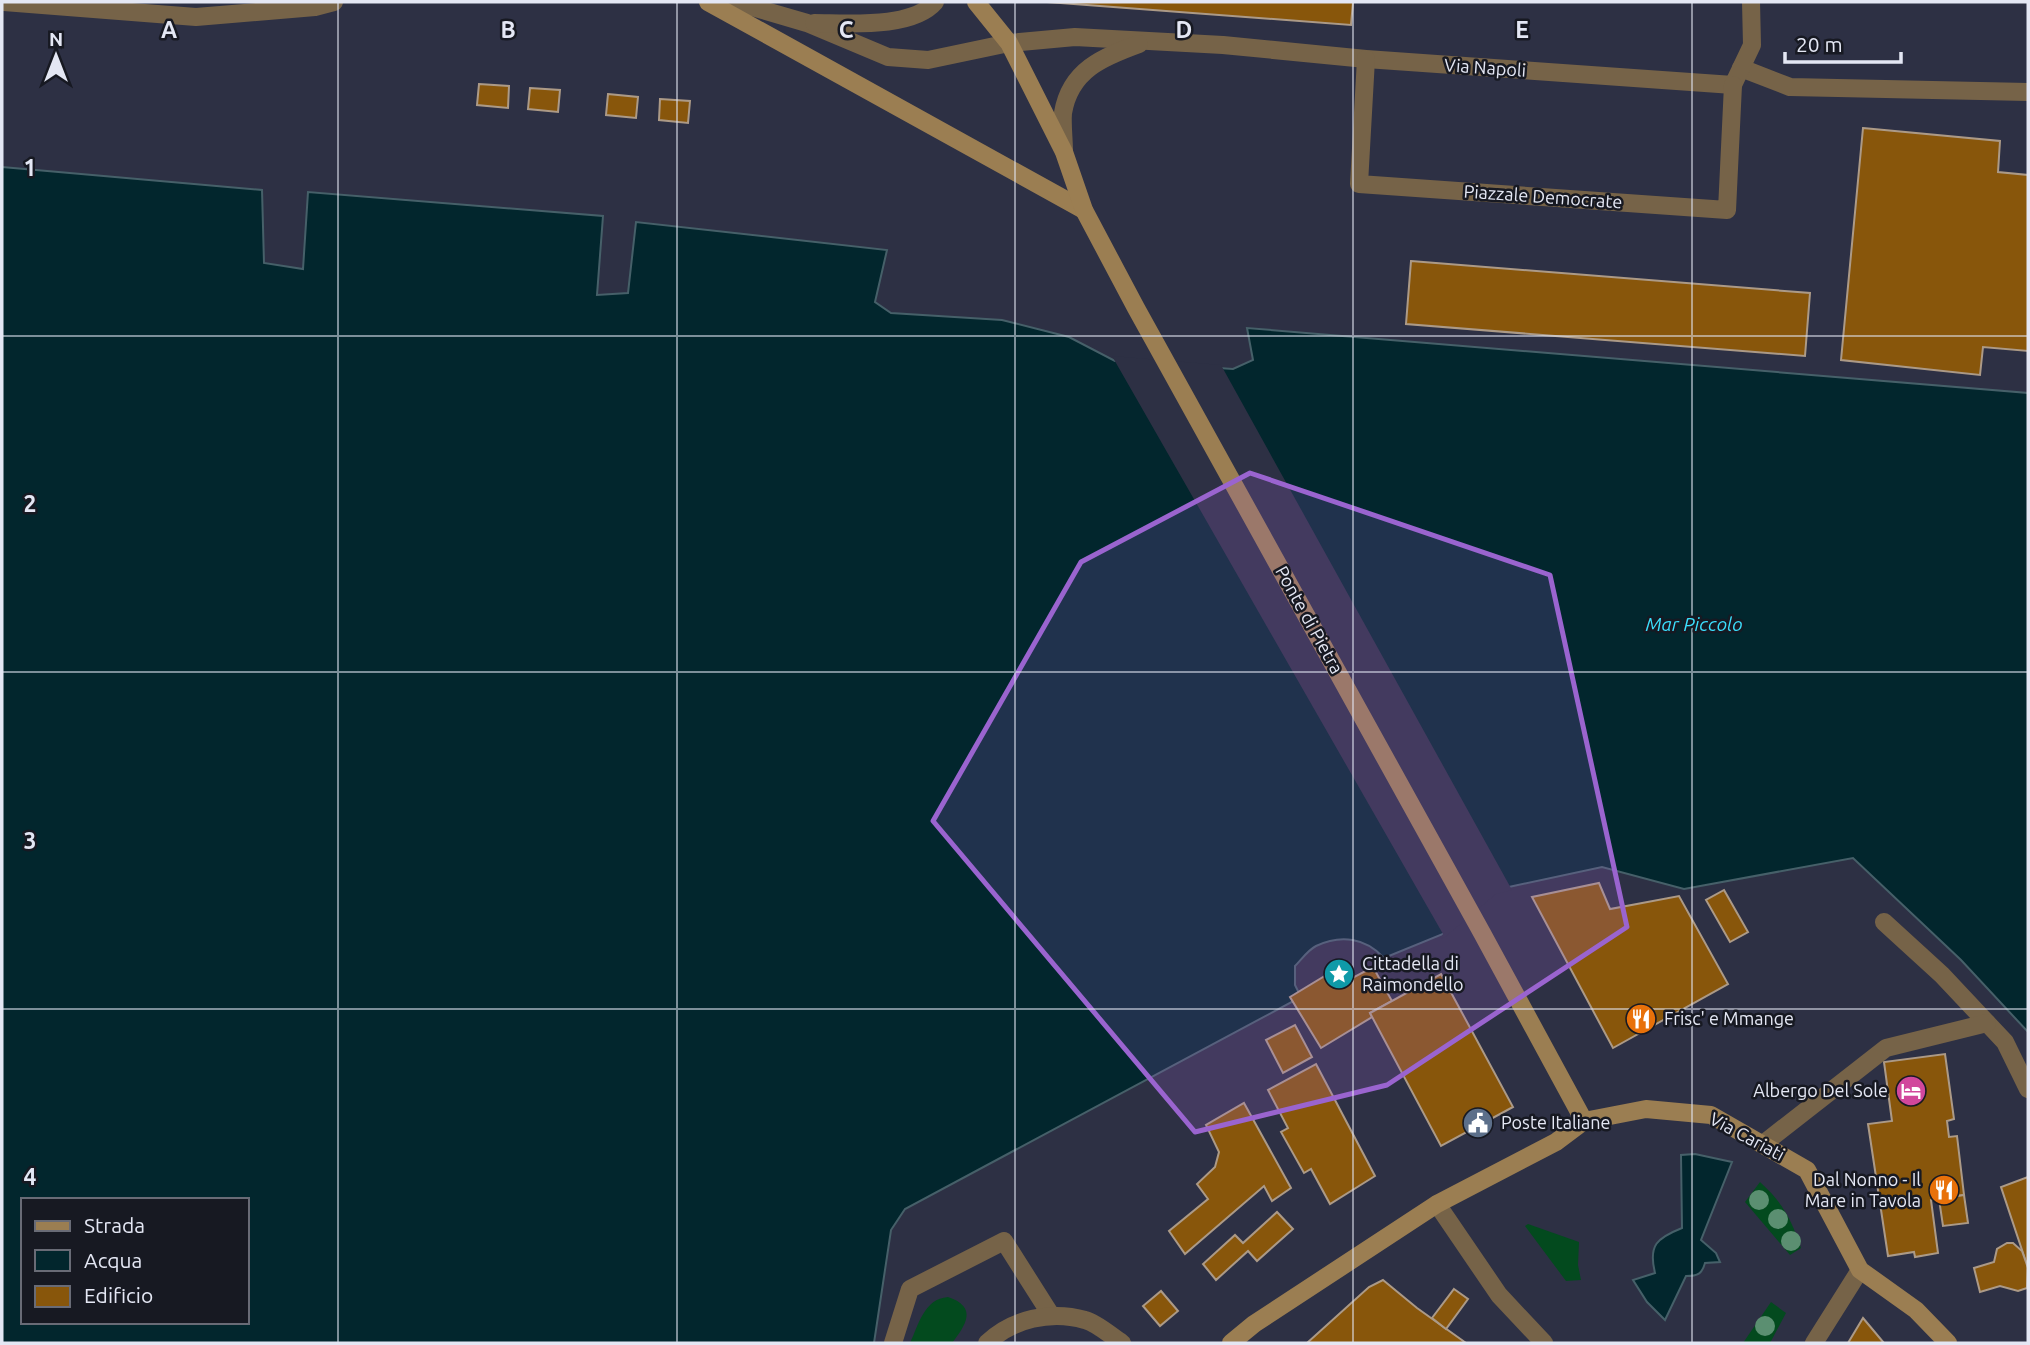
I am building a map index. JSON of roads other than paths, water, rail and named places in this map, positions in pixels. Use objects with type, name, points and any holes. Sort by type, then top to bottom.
[{"type":"main road","points":[[708,2],[1084,210]]},
{"type":"main road","points":[[976,2],[1009,43],[1064,152],[1084,210]]},
{"type":"main road","name":"Ponte di Pietra","points":[[1084,210],[1584,1121]]},
{"type":"main road","name":"Via Cariati","points":[[1584,1121],[1646,1109],[1711,1115],[1807,1170],[1860,1270],[1916,1310],[1948,1343]]},
{"type":"main road","points":[[1231,1343],[1254,1324],[1437,1204],[1556,1142],[1584,1121]]},
{"type":"street","points":[[4,2],[196,17],[314,7],[334,2]]},
{"type":"street","points":[[196,17],[240,2]]},
{"type":"street","points":[[734,2],[807,23],[884,23],[928,10],[935,2]]},
{"type":"street","points":[[1733,85],[1752,45],[1751,2]]},
{"type":"street","name":"Via Napoli","points":[[807,23],[888,57],[928,60],[1009,43],[1075,37],[1223,45],[1366,59],[1733,85]]},
{"type":"street","points":[[1064,152],[1063,114],[1073,83],[1104,57],[1149,41]]},
{"type":"street","name":"Piazzale Democrate","points":[[1366,59],[1359,184],[1387,186],[1727,210],[1733,85]]},
{"type":"street","points":[[1741,68],[1790,87],[2028,92]]},
{"type":"street","points":[[1884,922],[1942,975],[2005,1042],[2028,1089]]},
{"type":"street","points":[[1763,1144],[1886,1048],[1987,1023]]},
{"type":"street","points":[[1437,1204],[1499,1295],[1544,1343]]},
{"type":"street","points":[[893,1343],[910,1289],[1004,1241],[1051,1315]]},
{"type":"street","points":[[1814,1343],[1860,1270]]},
{"type":"street","points":[[988,1343],[1014,1324],[1051,1315],[1086,1320],[1122,1343]]},
{"type":"water","name":"Mar Piccolo","points":[[2,167],[262,190],[264,263],[303,269],[308,192],[603,216],[597,295],[628,293],[636,222],[887,250],[875,302],[891,313],[1002,320],[1069,337],[1115,361],[1233,369],[1253,360],[1247,328],[2028,393],[2028,1032],[1961,960],[1853,858],[1684,889],[1602,867],[1495,890],[1443,934],[1384,958],[1369,946],[1353,940],[1335,940],[1316,946],[1295,966],[1295,985],[1301,997],[905,1209],[891,1230],[874,1343],[2,1343]]},
{"type":"water","points":[[1695,1154],[1732,1162],[1701,1240],[1716,1253],[1720,1262],[1705,1263],[1699,1274],[1686,1276],[1665,1320],[1647,1302],[1633,1280],[1655,1273],[1653,1256],[1656,1244],[1666,1235],[1682,1228],[1681,1155]]},
{"type":"place","name":"Cittadella di Raimondello","points":[[1339,974]]},
{"type":"place","name":"Frisc' e Mmange","points":[[1641,1019]]},
{"type":"place","name":"Albergo Del Sole","points":[[1911,1091]]},
{"type":"place","name":"Poste Italiane","points":[[1478,1123]]},
{"type":"place","name":"Dal Nonno - Il Mare in Tavola","points":[[1944,1190]]}]
